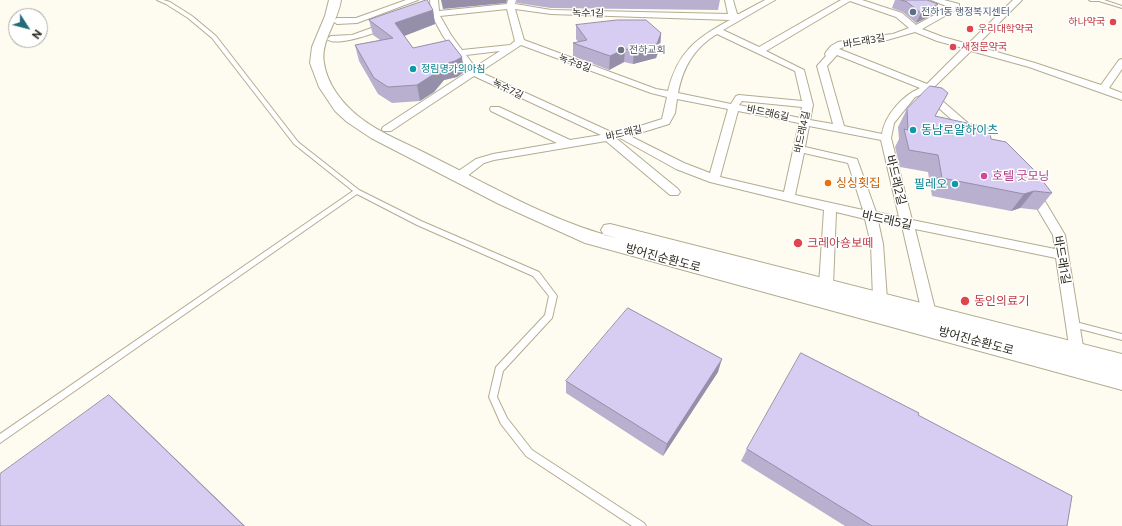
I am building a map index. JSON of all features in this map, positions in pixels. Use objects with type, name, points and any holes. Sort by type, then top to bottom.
[{"type":"main road","name":"방어진순환도로","points":[[335,0],[334,10],[320,40],[317,62],[321,77],[336,104],[353,119],[378,135],[463,173],[597,227],[880,299],[1122,363]]},
{"type":"main road","name":"방어진순환도로","points":[[344,0],[343,9],[329,49],[333,74],[350,100],[366,115],[387,129],[463,173],[559,225],[591,238],[1122,380]]},
{"type":"street","points":[[338,21],[357,20],[414,0]]},
{"type":"street","points":[[729,0],[736,18]]},
{"type":"street","name":"바드래길","points":[[463,173],[480,162],[493,157],[621,135],[665,122],[670,114],[673,94],[681,65],[690,51],[708,35],[736,18],[771,0]]},
{"type":"street","points":[[759,51],[847,0]]},
{"type":"street","points":[[854,0],[899,15],[915,29],[940,39],[1032,65],[1122,97]]},
{"type":"street","points":[[915,29],[930,22],[956,6],[935,0]]},
{"type":"street","points":[[886,138],[889,123],[912,95],[928,88],[1012,1]]},
{"type":"street","points":[[512,3],[511,8],[517,45]]},
{"type":"street","name":"녹수1길","points":[[433,9],[512,3],[551,12],[736,18]]},
{"type":"street","name":"녹수7길","points":[[433,9],[447,36],[475,72],[510,90],[607,134],[621,135]]},
{"type":"street","points":[[332,39],[353,37],[398,22]]},
{"type":"street","name":"바드래3길","points":[[822,66],[833,47],[865,39],[894,36],[915,29]]},
{"type":"street","name":"바드래4길","points":[[716,30],[798,70],[808,105],[789,198]]},
{"type":"street","points":[[460,53],[517,45]]},
{"type":"street","points":[[387,129],[517,45]]},
{"type":"street","name":"녹수8길","points":[[517,45],[654,91],[673,94]]},
{"type":"street","name":"바드래3길","points":[[822,66],[835,51],[928,88]]},
{"type":"street","points":[[1103,89],[1122,62]]},
{"type":"street","points":[[822,66],[839,128]]},
{"type":"street","points":[[928,88],[935,100],[981,139]]},
{"type":"street","name":"바드래6길","points":[[673,94],[886,138]]},
{"type":"street","points":[[714,179],[734,106],[739,98],[808,105]]},
{"type":"street","points":[[495,109],[569,144]]},
{"type":"street","name":"바드래5길","points":[[621,135],[680,166],[714,179],[830,208],[1062,255]]},
{"type":"street","points":[[608,137],[674,192]]},
{"type":"street","name":"바드래2길","points":[[886,138],[929,313]]},
{"type":"street","points":[[799,149],[853,161],[877,244],[880,299]]},
{"type":"street","name":"바드래1길","points":[[1024,182],[1034,192],[1059,235],[1080,368]]},
{"type":"street","points":[[826,286],[830,208]]},
{"type":"lane","points":[[159,0],[168,3],[190,17],[214,37],[296,143],[357,191],[419,223],[536,274],[553,296],[549,316],[499,368],[493,397],[504,421],[529,453],[641,526]]},
{"type":"lane","points":[[1092,0],[1122,7]]},
{"type":"lane","points":[[0,439],[357,191]]},
{"type":"lane","points":[[1072,324],[1122,337]]},
{"type":"building","points":[[427,0],[433,10],[395,23],[413,48],[449,40],[462,57],[455,61],[441,65],[431,76],[417,85],[388,87],[374,78],[355,45],[393,38],[369,20]]},
{"type":"building","points":[[901,0],[927,0],[938,4],[921,13],[907,2]]},
{"type":"building","points":[[617,20],[646,20],[661,33],[657,44],[634,50],[625,49],[610,56],[573,43],[587,40],[576,25]]},
{"type":"building","points":[[930,86],[942,88],[948,93],[935,116],[989,128],[991,139],[1006,142],[1035,171],[1052,193],[1034,191],[1024,194],[942,178],[938,155],[909,150],[904,129],[908,130],[907,109]]},
{"type":"building","points":[[628,308],[722,359],[667,444],[566,381]]},
{"type":"building","points":[[801,353],[919,413],[918,415],[1072,496],[1067,526],[872,526],[747,449]]},
{"type":"building","points":[[109,395],[244,526],[0,526],[0,474]]},
{"type":"place","name":"전하1동 행정복지센터","points":[[913,12]]},
{"type":"place","name":"하나약국","points":[[1113,22]]},
{"type":"place","name":"우리대학약국","points":[[970,29]]},
{"type":"place","name":"새정문약국","points":[[953,47]]},
{"type":"place","name":"전하교회","points":[[621,50]]},
{"type":"place","name":"정림명가의아침","points":[[413,69]]},
{"type":"place","name":"동남로얄하이츠","points":[[913,130]]},
{"type":"place","name":"호텔 굿모닝","points":[[984,176]]},
{"type":"place","name":"싱싱횟집","points":[[828,183]]},
{"type":"place","name":"필레오","points":[[955,184]]},
{"type":"place","name":"크레아숑보떼","points":[[798,243]]},
{"type":"place","name":"동인의료기","points":[[965,301]]}]
